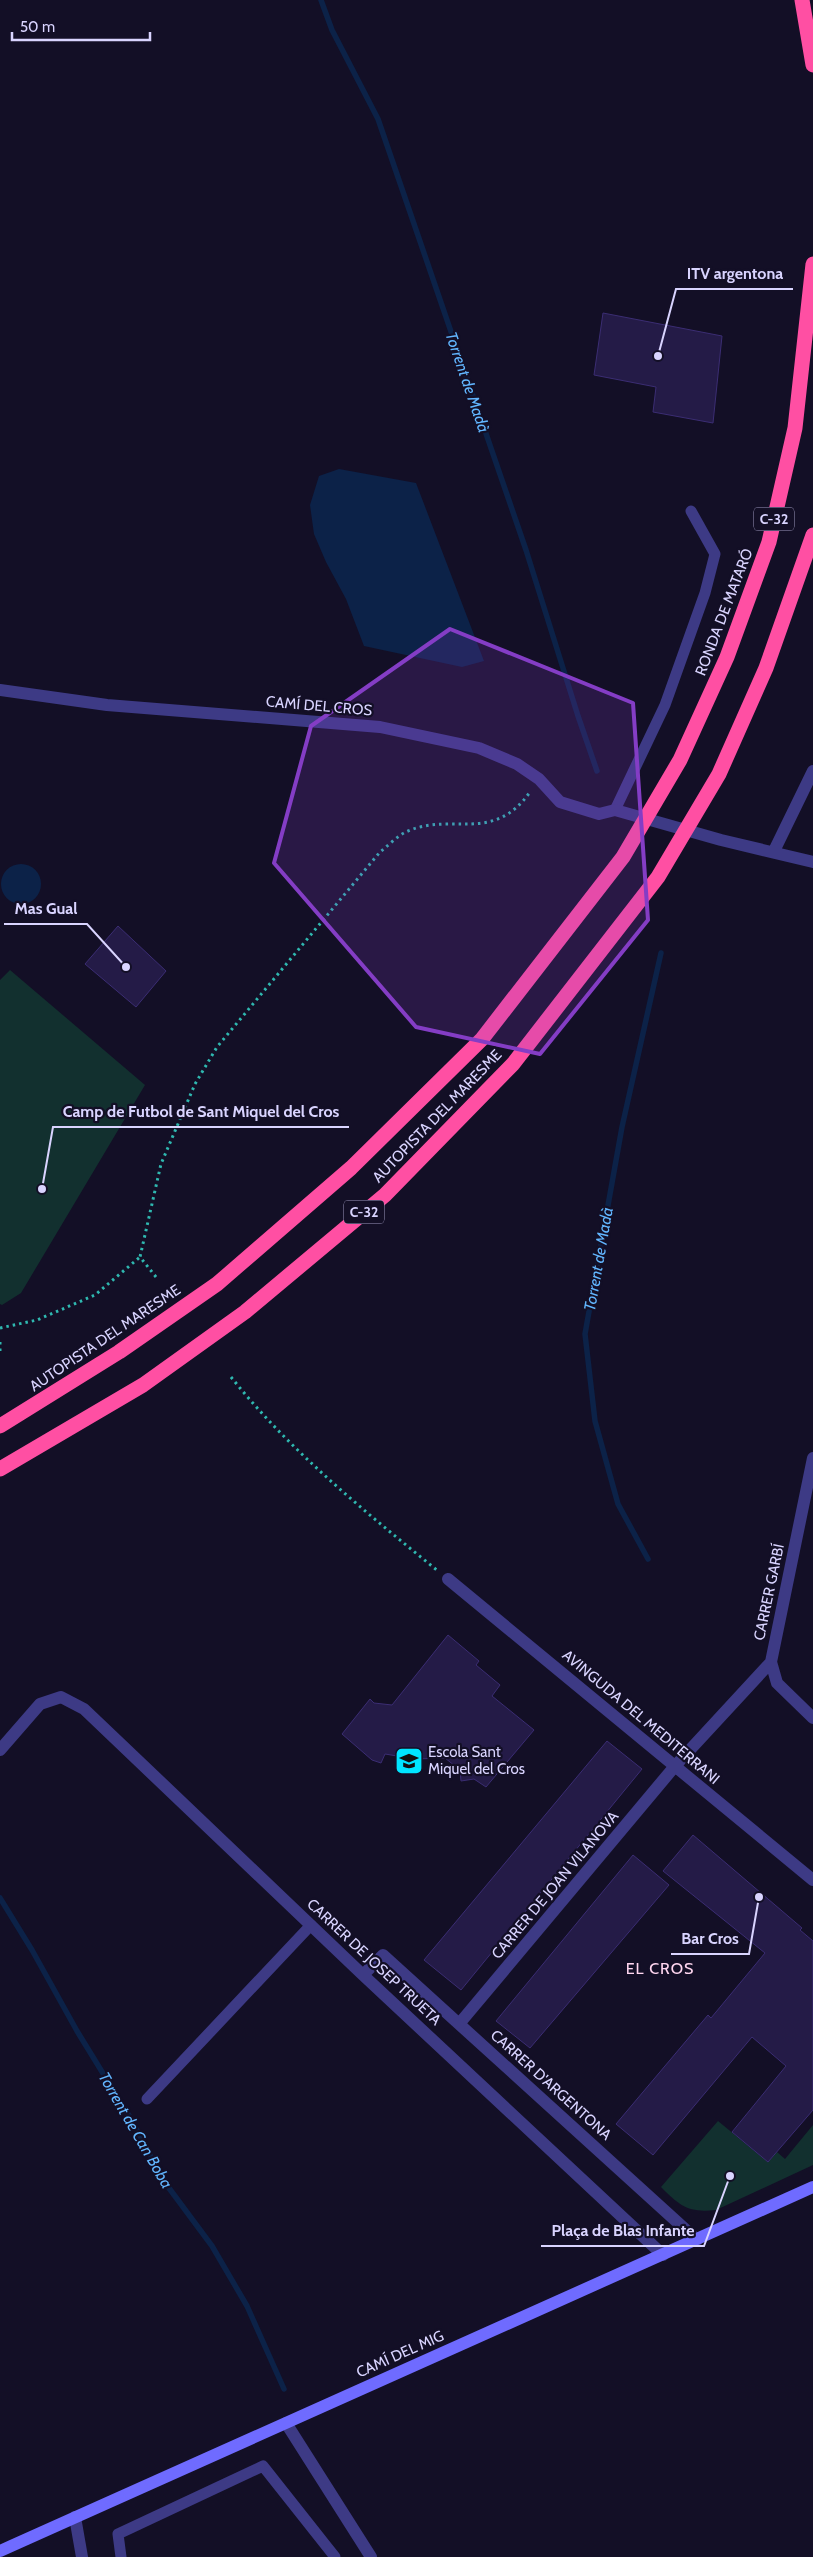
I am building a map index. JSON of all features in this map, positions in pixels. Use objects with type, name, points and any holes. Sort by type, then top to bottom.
[{"type":"highway","points":[[802,0],[813,65]]},
{"type":"highway","name":"RONDA DE MATARÓ","points":[[680,760],[728,657],[769,542],[796,428],[813,264]]},
{"type":"highway","name":"AUTOPISTA DEL MARESME","points":[[0,1469],[143,1385],[245,1312],[385,1195],[513,1064],[658,877],[719,774],[766,668],[809,553],[813,535]]},
{"type":"highway","name":"AUTOPISTA DEL MARESME","points":[[0,1426],[119,1352],[216,1284],[351,1168],[482,1039],[623,858],[680,760]]},
{"type":"street","name":"CAMÍ DEL CROS","points":[[0,690],[107,705],[380,727],[479,748],[518,764],[539,779],[560,802],[599,814],[615,810],[721,840],[774,851],[813,862]]},
{"type":"street","points":[[774,851],[813,771]]},
{"type":"street","name":"CARRER GARBÍ","points":[[813,1458],[771,1662],[777,1683],[813,1718]]},
{"type":"street","name":"AVINGUDA DEL MEDITERRANI","points":[[448,1579],[813,1880]]},
{"type":"street","name":"CARRER DE JOAN VILANOVA","points":[[460,2024],[675,1766],[771,1662]]},
{"type":"street","name":"CARRER DE JOSEP TRUETA","points":[[0,1750],[40,1704],[61,1697],[84,1709],[363,1976],[662,2255]]},
{"type":"street","name":"CARRER D'ARGENTONA","points":[[363,1976],[383,1954],[697,2240]]},
{"type":"street","name":"CAMÍ DEL MIG","points":[[0,2551],[813,2187]]},
{"type":"street","points":[[286,2423],[371,2557]]},
{"type":"street","points":[[75,2518],[82,2557]]},
{"type":"lane","points":[[615,810],[665,705],[704,593],[715,554],[691,511]]},
{"type":"lane","points":[[147,2099],[311,1925]]},
{"type":"lane","points":[[121,2557],[118,2534],[263,2466],[335,2557]]},
{"type":"path","points":[[0,1328],[37,1320],[96,1295],[140,1257],[161,1164],[195,1084],[217,1048],[380,852],[407,831],[434,826],[465,826],[501,820],[525,799],[539,779]]},
{"type":"path","points":[[140,1257],[156,1277]]},
{"type":"path","points":[[0,1342],[0,1354]]},
{"type":"path","points":[[231,1377],[259,1412],[349,1498],[448,1579]]},
{"type":"highlighted area","points":[[450,629],[633,703],[648,920],[540,1054],[416,1027],[274,863],[311,726]]},
{"type":"green space","points":[[10,970],[145,1085],[21,1293],[2,1305],[0,1304],[0,980]]},
{"type":"green space","points":[[718,2121],[768,2162],[777,2152],[785,2159],[813,2125],[813,2165],[716,2210],[706,2211],[685,2207],[661,2187]]},
{"type":"water","points":[[339,469],[416,483],[484,661],[462,667],[364,646],[346,599],[326,562],[314,534],[310,505],[319,476]]},
{"type":"water","points":[[25,864],[32,867],[38,873],[41,884],[40,892],[32,901],[25,904],[17,904],[10,901],[2,892],[1,880],[4,873],[13,865]]},
{"type":"building","points":[[603,313],[722,336],[713,423],[653,412],[656,387],[594,375]]},
{"type":"building","points":[[118,926],[166,971],[136,1007],[85,964]]},
{"type":"building","points":[[448,1635],[479,1661],[476,1665],[500,1685],[492,1696],[534,1730],[486,1787],[474,1779],[461,1781],[460,1770],[445,1758],[415,1759],[385,1754],[381,1763],[372,1760],[342,1734],[370,1699],[374,1703],[392,1705]]},
{"type":"building","points":[[607,1741],[642,1769],[461,1990],[424,1960]]},
{"type":"building","points":[[693,1835],[802,1928],[800,1930],[813,1941],[813,2110],[768,2162],[732,2132],[786,2066],[752,2037],[653,2155],[616,2124],[708,2015],[711,2018],[765,1953],[663,1871]]},
{"type":"building","points":[[633,1855],[669,1885],[530,2048],[496,2021]]},
{"type":"waterway","name":"Torrent de Madà","points":[[321,0],[332,30],[378,119],[526,550],[597,771]]},
{"type":"waterway","name":"Torrent de Madà","points":[[648,1559],[618,1504],[595,1421],[585,1334],[622,1127],[661,953]]},
{"type":"waterway","name":"Torrent de Can Boba","points":[[0,1898],[32,1950],[77,2031],[131,2119],[163,2180],[212,2246],[247,2306],[284,2389]]},
{"type":"place","name":"ITV argentona","points":[[658,356]]},
{"type":"place","name":"Mas Gual","points":[[126,967]]},
{"type":"place","name":"Camp de Futbol de Sant Miquel del Cros","points":[[42,1189]]},
{"type":"place","name":"Escola Sant Miquel del Cros","points":[[409,1761]]},
{"type":"place","name":"Bar Cros","points":[[759,1897]]},
{"type":"place","name":"Plaça de Blas Infante","points":[[730,2176]]},
{"type":"district","name":"EL CROS","points":[[660,1968]]}]
